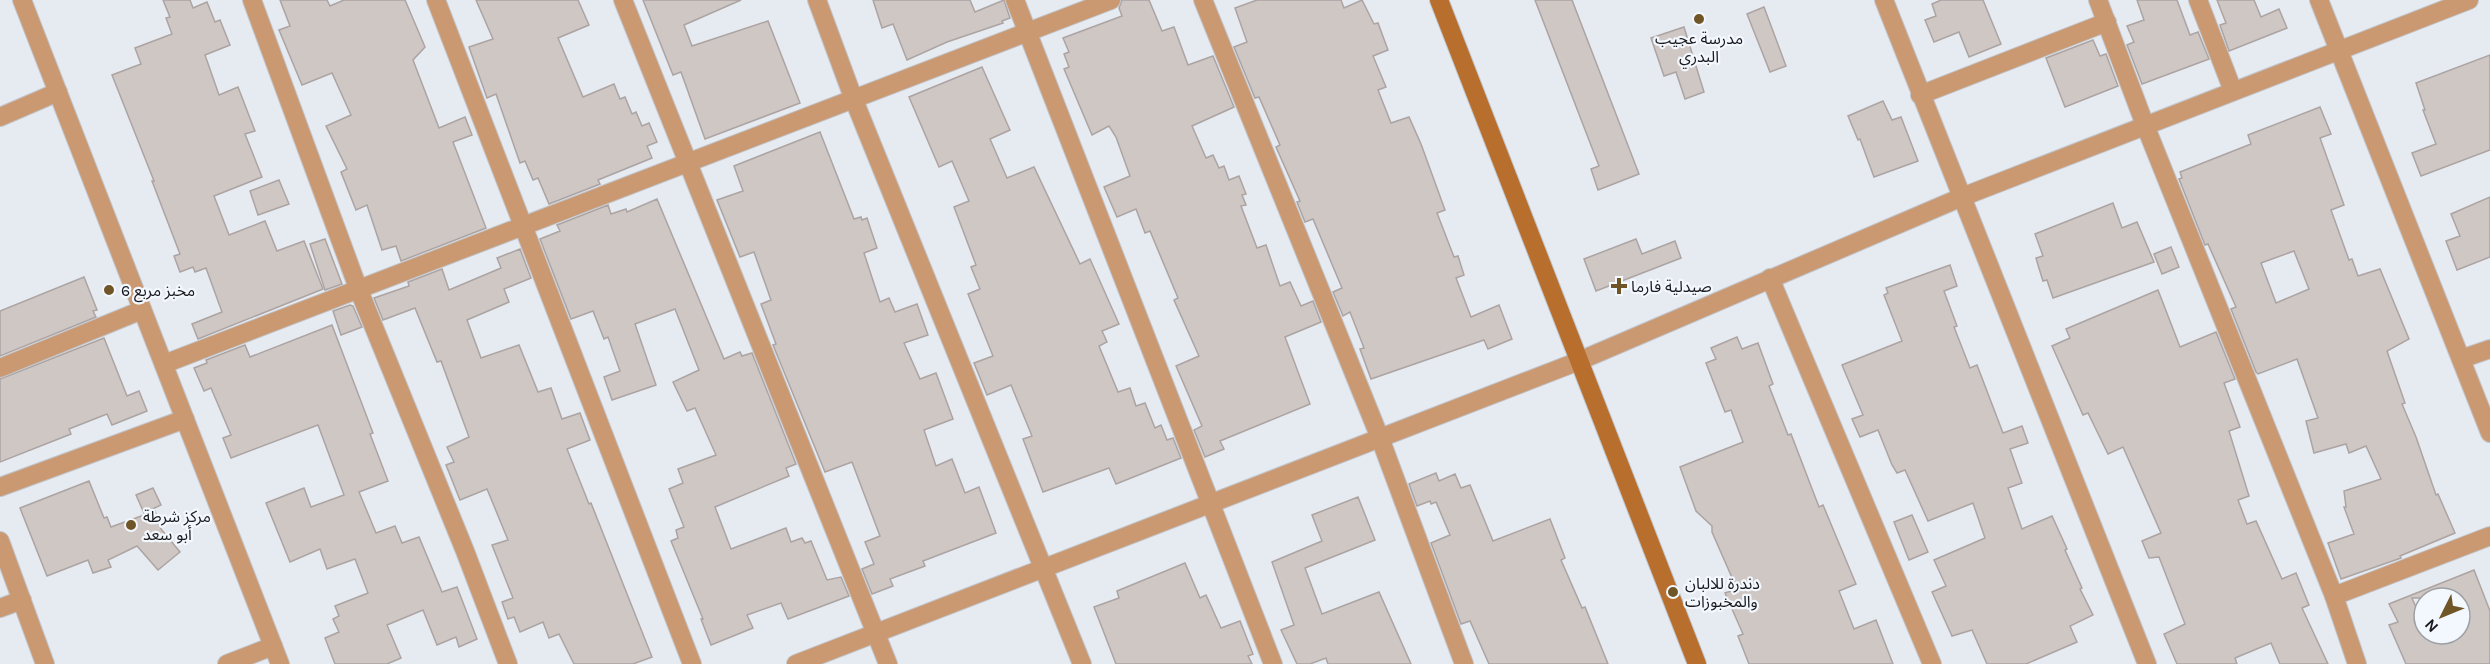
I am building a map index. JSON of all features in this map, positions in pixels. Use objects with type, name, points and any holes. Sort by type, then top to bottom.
[{"type":"street","points":[[22,0],[280,664]]},
{"type":"street","points":[[252,0],[358,288],[508,664]]},
{"type":"street","points":[[436,0],[692,664]]},
{"type":"street","points":[[623,0],[888,664]]},
{"type":"street","points":[[818,0],[854,99],[1082,664]]},
{"type":"street","points":[[1015,0],[1274,664]]},
{"type":"street","points":[[164,364],[1111,0]]},
{"type":"street","points":[[1203,0],[1380,438],[1464,664]]},
{"type":"street","points":[[1439,0],[1697,664]]},
{"type":"street","points":[[1884,0],[2147,664]]},
{"type":"street","points":[[2098,0],[2145,126],[2334,596],[2357,664]]},
{"type":"street","points":[[2198,0],[2233,91]]},
{"type":"street","points":[[2319,0],[2490,433]]},
{"type":"street","points":[[796,664],[1579,361],[1962,197],[2469,0]]},
{"type":"street","points":[[1920,95],[2107,22]]},
{"type":"street","points":[[0,117],[58,93]]},
{"type":"street","points":[[1770,278],[1932,664]]},
{"type":"street","points":[[0,368],[142,310]]},
{"type":"street","points":[[2461,359],[2490,349]]},
{"type":"street","points":[[0,487],[185,419]]},
{"type":"street","points":[[2334,596],[2490,536]]},
{"type":"street","points":[[0,541],[45,664]]},
{"type":"street","points":[[0,608],[22,600]]},
{"type":"street","points":[[227,664],[273,646]]},
{"type":"building","points":[[163,0],[190,0],[193,8],[207,2],[215,22],[220,20],[230,45],[205,55],[219,95],[238,87],[255,131],[245,134],[262,177],[214,196],[229,235],[265,221],[277,251],[304,241],[323,289],[198,339],[192,324],[222,312],[206,268],[195,272],[193,267],[180,272],[174,256],[180,254],[112,75],[141,64],[135,48],[172,34],[166,18],[170,17]]},
{"type":"building","points":[[280,0],[327,0],[330,6],[344,0],[405,0],[425,47],[413,60],[439,128],[465,117],[472,135],[453,142],[486,228],[401,261],[396,246],[382,250],[367,205],[356,210],[341,172],[347,169],[326,126],[351,115],[332,73],[302,85],[279,30],[290,26]]},
{"type":"building","points":[[476,0],[578,0],[589,25],[558,38],[583,97],[614,84],[620,99],[625,97],[632,114],[636,112],[642,126],[649,123],[657,142],[647,146],[652,158],[598,180],[600,184],[549,204],[538,178],[533,180],[525,161],[520,163],[496,94],[487,98],[469,47],[493,39]]},
{"type":"building","points":[[643,0],[741,0],[684,25],[692,46],[768,21],[800,103],[705,139],[681,72],[673,75]]},
{"type":"building","points":[[873,0],[970,0],[975,12],[1004,0],[1010,18],[1002,21],[1003,23],[947,42],[907,60],[893,24],[882,28]]},
{"type":"building","points":[[1122,0],[1149,0],[1162,31],[1174,27],[1188,65],[1213,56],[1234,107],[1192,126],[1206,158],[1213,155],[1219,168],[1224,166],[1229,180],[1239,176],[1246,194],[1242,195],[1246,205],[1241,206],[1257,248],[1266,245],[1280,286],[1290,282],[1301,306],[1313,301],[1321,322],[1285,337],[1310,404],[1220,441],[1224,449],[1205,457],[1194,430],[1202,426],[1176,366],[1199,356],[1174,300],[1178,298],[1150,231],[1145,233],[1136,209],[1117,217],[1104,187],[1130,176],[1116,137],[1109,126],[1092,135],[1064,69],[1069,67],[1064,54],[1069,52],[1063,38],[1122,16],[1119,8]]},
{"type":"building","points":[[1257,0],[1341,0],[1344,8],[1362,0],[1374,24],[1378,23],[1388,50],[1373,56],[1386,87],[1378,90],[1391,123],[1409,117],[1421,144],[1445,210],[1437,213],[1454,257],[1458,256],[1464,275],[1456,278],[1471,317],[1499,305],[1512,339],[1488,349],[1484,340],[1371,379],[1360,349],[1364,348],[1350,312],[1343,316],[1333,292],[1342,288],[1313,219],[1305,222],[1297,202],[1300,201],[1276,147],[1280,145],[1259,97],[1255,98],[1234,47],[1247,42],[1235,8]]},
{"type":"building","points":[[1535,0],[1572,0],[1639,174],[1598,190],[1591,169],[1599,166]]},
{"type":"building","points":[[1941,0],[1983,0],[2001,44],[1969,57],[1959,32],[1934,42],[1925,20],[1936,16],[1932,4]]},
{"type":"building","points":[[2137,0],[2177,0],[2190,35],[2198,32],[2209,59],[2142,84],[2127,45],[2134,42],[2127,26],[2144,20]]},
{"type":"building","points":[[2217,0],[2254,0],[2261,17],[2279,9],[2287,28],[2229,51],[2220,25],[2226,23]]},
{"type":"building","points":[[1764,7],[1786,66],[1770,72],[1747,14]]},
{"type":"building","points":[[1684,27],[1704,92],[1685,99],[1676,72],[1664,76],[1651,38]]},
{"type":"building","points":[[2093,40],[2100,56],[2106,54],[2118,86],[2065,107],[2046,58]]},
{"type":"building","points":[[2490,55],[2490,150],[2421,176],[2412,153],[2436,144],[2416,83]]},
{"type":"building","points":[[982,67],[1010,130],[990,139],[1007,178],[1034,167],[1080,264],[1090,259],[1119,324],[1102,331],[1107,342],[1099,346],[1118,392],[1130,388],[1136,406],[1145,403],[1155,428],[1161,425],[1167,440],[1173,438],[1181,458],[1116,484],[1109,468],[1043,492],[1023,439],[1032,436],[1011,385],[987,395],[974,363],[993,356],[968,294],[980,289],[971,267],[976,265],[954,207],[969,201],[952,161],[939,167],[909,97]]},
{"type":"building","points":[[1883,101],[1892,120],[1901,117],[1918,161],[1874,177],[1860,139],[1858,140],[1848,116]]},
{"type":"building","points":[[2320,107],[2331,134],[2320,138],[2344,205],[2331,210],[2349,260],[2352,259],[2358,276],[2380,269],[2409,339],[2387,351],[2405,403],[2402,404],[2436,495],[2438,494],[2455,533],[2400,556],[2401,558],[2341,579],[2328,543],[2354,534],[2344,507],[2346,507],[2344,491],[2381,479],[2366,446],[2349,453],[2346,444],[2314,453],[2306,421],[2318,418],[2297,359],[2258,374],[2256,372],[2231,309],[2236,307],[2208,244],[2205,245],[2179,179],[2182,178],[2180,172],[2251,144],[2248,135]],"holes":[[[2294,251],[2309,289],[2276,303],[2261,263]]]},
{"type":"building","points":[[820,132],[854,219],[867,218],[877,248],[864,253],[880,302],[889,298],[895,312],[917,304],[928,335],[904,343],[920,379],[936,373],[953,419],[924,430],[936,466],[952,459],[965,493],[979,487],[996,533],[923,561],[925,566],[890,579],[893,586],[872,594],[862,569],[874,564],[865,542],[880,536],[852,462],[825,472],[773,345],[776,344],[761,304],[771,300],[754,252],[740,257],[717,200],[743,191],[734,166]]},
{"type":"building","points":[[279,180],[289,204],[258,215],[250,191]]},
{"type":"building","points":[[2490,197],[2490,257],[2457,270],[2446,241],[2460,236],[2451,214]]},
{"type":"building","points":[[657,199],[724,359],[740,352],[742,356],[752,353],[796,464],[786,468],[789,476],[715,507],[731,549],[786,528],[791,542],[802,538],[805,543],[811,541],[827,580],[841,577],[849,596],[788,619],[781,603],[747,615],[753,628],[711,645],[701,619],[703,619],[671,541],[678,538],[676,530],[684,527],[669,489],[683,483],[678,469],[716,455],[695,408],[687,411],[673,382],[699,370],[675,309],[635,324],[656,385],[612,400],[604,377],[620,371],[608,337],[604,339],[593,311],[571,319],[540,239],[560,231],[557,225],[608,205],[611,214],[626,209],[627,212]]},
{"type":"building","points":[[2113,203],[2122,228],[2137,222],[2154,262],[2053,298],[2047,280],[2043,281],[2036,258],[2043,256],[2035,234]]},
{"type":"building","points":[[325,239],[342,284],[325,290],[310,244]]},
{"type":"building","points":[[1636,239],[1642,254],[1675,241],[1681,258],[1596,291],[1584,259]]},
{"type":"building","points":[[2171,247],[2179,267],[2162,274],[2154,254]]},
{"type":"building","points":[[520,249],[531,278],[504,289],[509,302],[467,320],[481,358],[519,345],[538,392],[551,388],[562,419],[580,413],[590,440],[567,449],[652,657],[633,664],[574,664],[559,634],[549,638],[543,622],[520,632],[514,617],[508,619],[502,602],[513,598],[492,545],[508,540],[487,489],[460,500],[446,465],[454,462],[447,447],[469,437],[441,361],[437,362],[415,308],[383,320],[374,298],[409,286],[408,282],[442,269],[449,290],[501,268],[497,258]]},
{"type":"building","points":[[1950,265],[1957,286],[1944,291],[1957,326],[1954,327],[1970,368],[1977,365],[2003,433],[2022,426],[2028,443],[2010,449],[2022,483],[2008,488],[2022,529],[2052,516],[2082,588],[2080,589],[2093,615],[2070,626],[2077,642],[2026,664],[1987,664],[1972,630],[1952,636],[1932,592],[1946,586],[1934,560],[1985,538],[1973,503],[1928,521],[1905,470],[1897,473],[1892,465],[1878,430],[1860,437],[1852,419],[1863,415],[1842,365],[1902,341],[1884,295],[1888,293],[1886,288]]},
{"type":"building","points":[[84,277],[97,310],[93,311],[96,317],[0,356],[0,311]]},
{"type":"building","points":[[2158,290],[2180,347],[2216,332],[2235,379],[2224,383],[2240,427],[2229,431],[2249,496],[2238,500],[2247,524],[2256,521],[2282,579],[2296,573],[2309,605],[2302,608],[2328,664],[2280,664],[2271,643],[2235,658],[2237,664],[2177,664],[2164,634],[2185,624],[2159,557],[2149,558],[2142,541],[2161,533],[2123,447],[2108,454],[2088,413],[2083,415],[2052,346],[2070,338],[2066,329]]},
{"type":"building","points":[[353,306],[362,327],[341,335],[333,311]]},
{"type":"building","points":[[332,325],[373,433],[370,434],[388,481],[359,492],[376,533],[395,526],[402,543],[419,537],[442,592],[457,587],[477,639],[459,647],[456,637],[437,645],[423,610],[387,625],[401,658],[387,664],[335,664],[325,638],[339,632],[333,619],[339,616],[335,606],[368,593],[355,559],[327,569],[320,549],[290,562],[266,503],[304,488],[311,507],[344,495],[318,425],[231,458],[223,438],[231,435],[211,388],[204,391],[194,368],[207,363],[206,360],[245,345],[250,357]]},
{"type":"building","points":[[1737,337],[1742,349],[1758,343],[1773,384],[1769,386],[1788,435],[1791,434],[1819,507],[1823,505],[1856,584],[1839,591],[1854,629],[1876,620],[1893,664],[1749,664],[1738,636],[1743,634],[1725,593],[1737,589],[1712,532],[1712,526],[1696,511],[1680,467],[1743,442],[1731,410],[1725,412],[1706,363],[1716,359],[1711,348]]},
{"type":"building","points":[[104,338],[127,396],[139,391],[147,411],[112,425],[107,414],[69,429],[71,434],[0,462],[0,379]]},
{"type":"building","points":[[1436,473],[1439,481],[1455,474],[1461,488],[1470,485],[1493,541],[1550,519],[1565,558],[1561,560],[1582,608],[1585,607],[1608,664],[1489,664],[1470,621],[1461,624],[1431,543],[1450,535],[1436,502],[1431,504],[1430,501],[1417,506],[1409,484]]},
{"type":"building","points":[[89,481],[104,518],[107,517],[111,527],[155,511],[161,529],[180,552],[158,570],[137,546],[108,560],[111,567],[93,573],[88,560],[47,576],[20,508]]},
{"type":"building","points":[[153,488],[161,505],[144,513],[136,495]]},
{"type":"building","points":[[1358,497],[1375,540],[1305,568],[1322,614],[1379,592],[1411,664],[1328,664],[1326,658],[1310,664],[1297,664],[1281,630],[1294,625],[1272,562],[1322,541],[1312,515]]},
{"type":"building","points":[[1912,515],[1928,552],[1909,560],[1894,522]]},
{"type":"building","points":[[1185,563],[1200,598],[1206,595],[1221,628],[1240,621],[1253,654],[1248,656],[1252,664],[1116,664],[1094,607],[1119,598],[1117,591]]},
{"type":"building","points":[[2474,570],[2490,611],[2490,664],[2406,664],[2389,625],[2398,622],[2389,604],[2412,595],[2412,646],[2472,646],[2472,586],[2434,586]]},
{"type":"place","name":"مدرسة عجيب البدري","points":[[1699,19]]},
{"type":"place","name":"صيدلية فارما","points":[[1619,286]]},
{"type":"place","name":"مخبز مربع 6","points":[[109,290]]},
{"type":"place","name":"مركز شرطة أبو سعد","points":[[131,525]]},
{"type":"place","name":"دندرة للالبان والمخبوزات","points":[[1673,592]]}]
